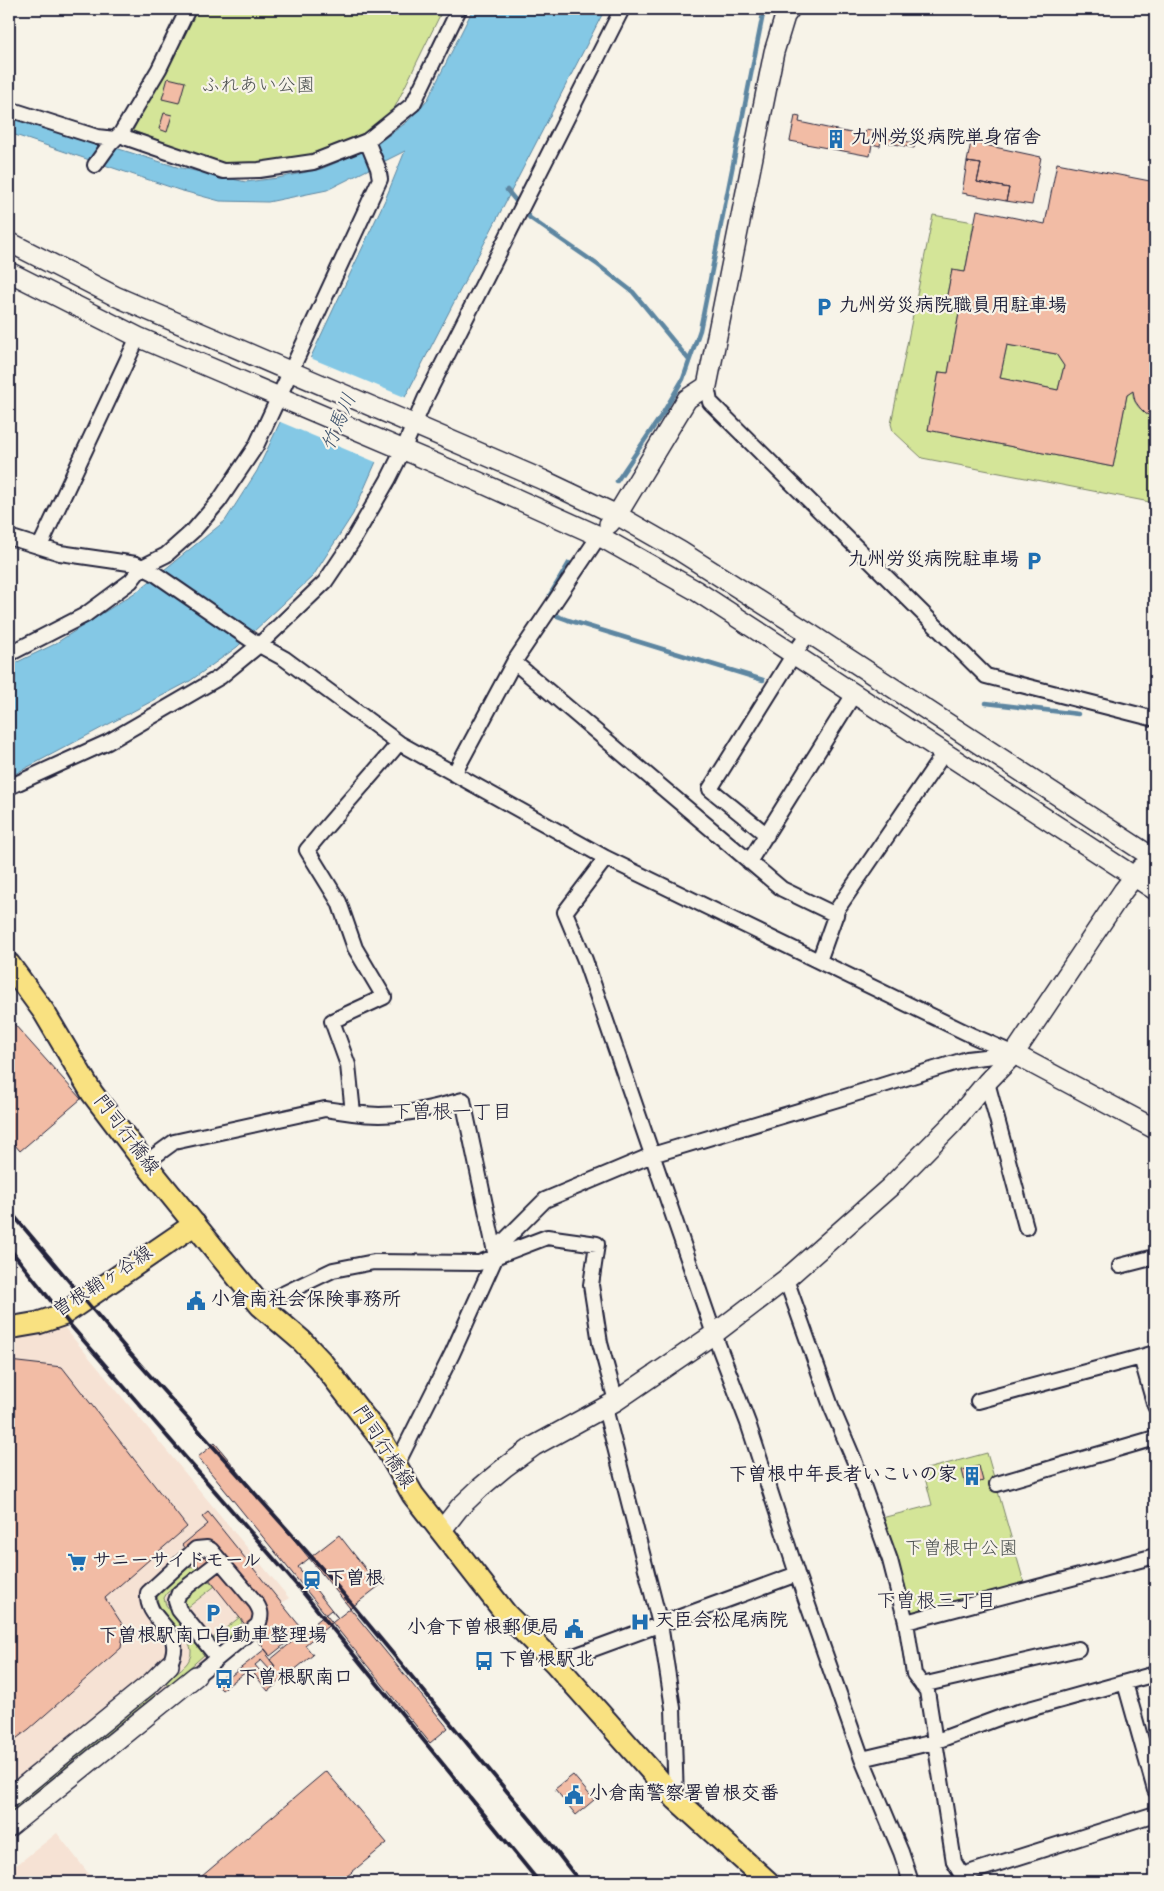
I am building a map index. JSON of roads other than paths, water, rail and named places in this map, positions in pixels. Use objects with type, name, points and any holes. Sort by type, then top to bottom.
[{"type":"main road","name":"門司行橋線","points":[[9,964],[44,1012],[92,1093],[145,1163],[260,1305],[302,1340],[320,1360],[381,1439],[413,1495],[506,1614],[555,1663],[676,1799],[768,1882]]},
{"type":"main road","name":"曽根鞘ヶ谷線","points":[[9,1328],[38,1323],[62,1314],[194,1224]]},
{"type":"street","points":[[9,109],[97,137],[127,138],[223,171],[259,170],[313,162],[367,141],[413,104],[459,9]]},
{"type":"street","points":[[9,786],[108,742],[220,677],[324,582],[352,542],[622,9]]},
{"type":"street","points":[[790,9],[785,16],[774,52],[707,386],[710,402],[986,676],[1155,719]]},
{"type":"street","points":[[95,165],[115,139],[159,69],[182,11]]},
{"type":"street","points":[[9,654],[84,615],[148,570],[194,530],[219,501],[256,446],[282,399],[380,179],[378,168],[367,141]]},
{"type":"street","points":[[9,242],[115,296],[543,480],[617,515],[680,551],[1154,856],[1133,876],[1014,1054],[987,1082],[952,1124],[890,1187],[834,1239],[786,1279],[714,1334],[610,1404],[534,1446],[505,1467],[459,1508],[441,1532]]},
{"type":"street","points":[[9,272],[138,337],[477,481],[599,536],[695,590],[1155,890]]},
{"type":"street","points":[[40,546],[138,337]]},
{"type":"street","points":[[454,774],[514,662],[599,536],[617,515],[687,399],[707,386]]},
{"type":"street","points":[[9,537],[60,553],[136,564],[148,570],[256,644],[284,659],[399,743],[454,774],[606,858],[972,1036],[1014,1054],[1155,1128]]},
{"type":"street","points":[[767,834],[710,789],[809,633]]},
{"type":"street","points":[[514,662],[782,889],[836,915]]},
{"type":"street","points":[[749,862],[854,694]]},
{"type":"street","points":[[353,1113],[348,1066],[332,1021],[384,997],[355,948],[339,902],[307,850],[399,743]]},
{"type":"street","points":[[818,962],[838,908],[944,753]]},
{"type":"street","points":[[606,858],[565,912],[585,960],[714,1334],[748,1423],[797,1574],[862,1759],[901,1852],[911,1882]]},
{"type":"street","points":[[396,1466],[452,1354],[502,1243],[545,1200],[652,1155],[967,1059],[1014,1054]]},
{"type":"street","points":[[987,1082],[1026,1227]]},
{"type":"street","points":[[145,1163],[174,1142],[325,1109],[373,1116],[403,1115],[464,1100],[496,1257]]},
{"type":"street","points":[[260,1305],[333,1270],[374,1262],[479,1263],[548,1236],[597,1244],[591,1285],[610,1404],[660,1624],[673,1708],[676,1799]]},
{"type":"street","points":[[1120,1266],[1155,1257]]},
{"type":"street","points":[[786,1279],[831,1406],[854,1460],[890,1560],[906,1622],[914,1674],[927,1691],[954,1862],[964,1879],[1155,1814]]},
{"type":"street","points":[[978,1401],[1155,1353]]},
{"type":"street","points":[[1141,1357],[1155,1406]]},
{"type":"street","points":[[997,1484],[1155,1438]]},
{"type":"street","points":[[9,1798],[152,1682],[169,1665],[174,1656],[174,1640],[148,1605],[148,1593],[196,1549],[207,1548],[211,1550],[261,1610],[261,1618],[258,1625],[9,1828]]},
{"type":"street","points":[[906,1622],[1155,1556]]},
{"type":"street","points":[[218,1658],[179,1610],[176,1601],[179,1593],[220,1560]]},
{"type":"street","points":[[555,1663],[797,1574]]},
{"type":"street","points":[[922,1685],[1078,1649]]},
{"type":"street","points":[[862,1759],[934,1742],[1004,1716],[1155,1674]]},
{"type":"street","points":[[1125,1683],[1155,1790]]},
{"type":"water","name":"竹馬川","points":[[473,9],[605,9],[401,405],[353,514],[313,576],[237,647],[190,681],[9,777],[9,666],[53,645],[139,590],[225,521],[257,471],[385,200],[405,151],[327,190],[268,202],[220,201],[179,190],[9,133],[9,115],[177,167],[246,182],[278,178],[321,169],[352,156],[385,138],[407,122],[428,99]]},
{"type":"waterway","points":[[617,481],[663,413],[683,379],[700,330],[764,9]]},
{"type":"waterway","points":[[507,190],[530,218],[598,265],[633,292],[689,360]]},
{"type":"waterway","points":[[552,602],[550,595],[569,563]]},
{"type":"waterway","points":[[553,609],[557,616],[568,620],[763,680]]},
{"type":"waterway","points":[[986,703],[1078,714]]},
{"type":"railway","points":[[9,1210],[127,1350],[325,1572],[580,1882]]},
{"type":"railway","points":[[9,1248],[71,1326],[301,1590],[539,1882]]},
{"type":"place","name":"九州労災病院単身宿舎","points":[[836,139]]},
{"type":"place","name":"九州労災病院職員用駐車場","points":[[824,307]]},
{"type":"place","name":"九州労災病院駐車場","points":[[1034,561]]},
{"type":"place","name":"小倉南社会保険事務所","points":[[196,1301]]},
{"type":"place","name":"下曽根中年長者いこいの家","points":[[972,1476]]},
{"type":"place","name":"サニーサイドモール","points":[[77,1562]]},
{"type":"place","name":"下曽根","points":[[312,1580]]},
{"type":"place","name":"下曽根駅南口自動車整理場","points":[[213,1613]]},
{"type":"place","name":"天臣会松尾病院","points":[[640,1622]]},
{"type":"place","name":"小倉下曽根郵便局","points":[[574,1629]]},
{"type":"place","name":"下曽根駅北","points":[[484,1661]]},
{"type":"place","name":"下曽根駅南口","points":[[224,1679]]},
{"type":"place","name":"小倉南警察署曽根交番","points":[[574,1795]]},
{"type":"district","name":"下曽根一丁目","points":[[452,1114]]},
{"type":"district","name":"下曽根三丁目","points":[[936,1603]]},
{"type":"park label","name":"ふれあい公園","points":[[258,87]]},
{"type":"park label","name":"下曽根中公園","points":[[961,1550]]}]
